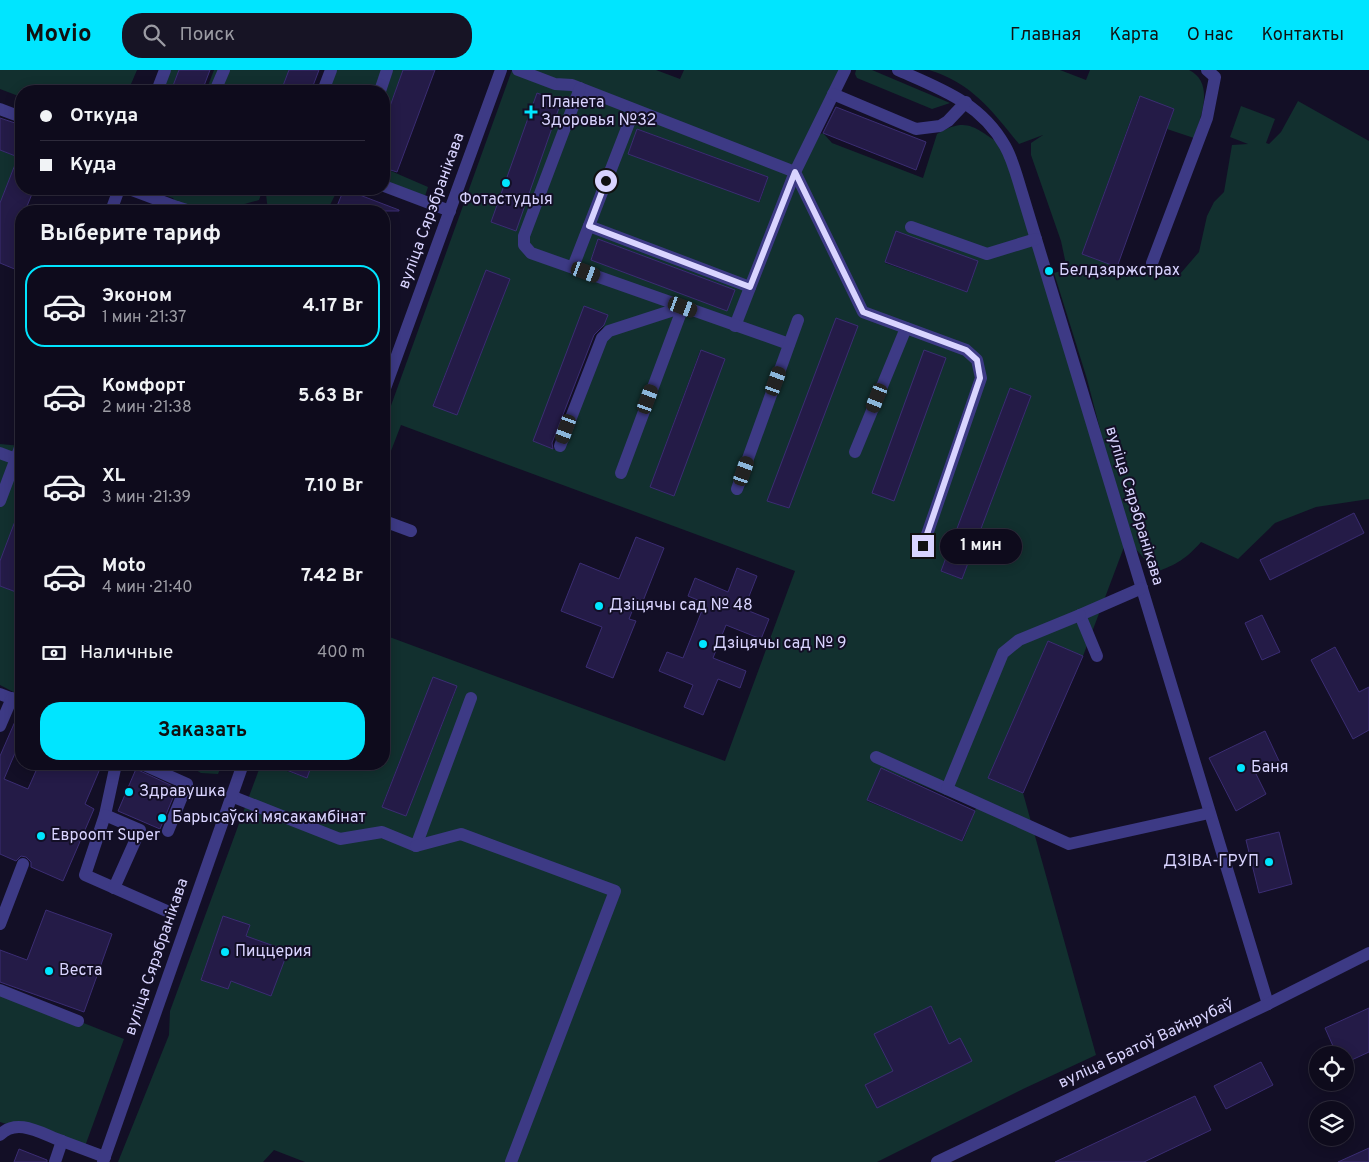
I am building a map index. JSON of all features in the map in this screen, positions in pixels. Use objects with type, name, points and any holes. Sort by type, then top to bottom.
[{"type":"street","points":[[159,85],[165,70]]},
{"type":"street","points":[[218,85],[224,70]]},
{"type":"street","points":[[325,85],[331,70]]},
{"type":"street","points":[[382,85],[387,70]]},
{"type":"street","name":"вуліца Сярэбранікава","points":[[390,375],[500,70]]},
{"type":"street","points":[[518,70],[555,84],[572,85],[795,172],[863,312],[966,350],[977,360],[980,378],[923,546]]},
{"type":"street","points":[[736,326],[795,172],[845,70]]},
{"type":"street","name":"вуліца Сярэбранікава","points":[[899,70],[966,102],[986,120],[1005,146],[1036,239],[1268,1004]]},
{"type":"street","points":[[1152,263],[1207,118],[1214,77],[1207,70]]},
{"type":"street","points":[[580,88],[524,236],[524,245],[531,253],[789,344]]},
{"type":"street","points":[[833,94],[916,129],[940,126],[948,121],[966,102]]},
{"type":"street","points":[[0,109],[15,115]]},
{"type":"street","points":[[573,268],[634,110]]},
{"type":"street","points":[[390,188],[450,211]]},
{"type":"street","points":[[144,195],[167,205]]},
{"type":"street","points":[[589,226],[750,287]]},
{"type":"street","points":[[911,227],[987,254],[1036,239]]},
{"type":"street","points":[[560,446],[602,338],[609,331],[683,307]]},
{"type":"street","points":[[621,473],[683,307]]},
{"type":"street","points":[[737,489],[798,320]]},
{"type":"street","points":[[855,452],[906,328]]},
{"type":"street","points":[[0,453],[15,459]]},
{"type":"street","points":[[0,501],[15,462]]},
{"type":"street","points":[[390,523],[411,531]]},
{"type":"street","points":[[947,789],[1004,653],[1019,640],[1142,588]]},
{"type":"street","points":[[1080,615],[1098,656]]},
{"type":"street","points":[[0,726],[11,698]]},
{"type":"street","points":[[416,846],[471,698]]},
{"type":"street","points":[[876,757],[1070,844],[1209,813]]},
{"type":"street","points":[[115,770],[105,815],[85,875],[169,912]]},
{"type":"street","points":[[156,770],[187,784],[168,831]]},
{"type":"street","name":"вуліца Сярэбранікава","points":[[104,1159],[241,770]]},
{"type":"street","points":[[231,796],[340,838],[382,832],[416,846],[461,834],[615,891],[511,1162]]},
{"type":"street","points":[[105,815],[140,830],[114,888]]},
{"type":"street","points":[[0,924],[23,864]]},
{"type":"street","name":"вуліца Братоў Вайнрубаў","points":[[937,1162],[1268,1004],[1369,953]]},
{"type":"street","points":[[0,990],[78,1021]]},
{"type":"street","points":[[0,1135],[10,1126],[22,1126],[104,1159]]},
{"type":"street","points":[[55,1162],[62,1141]]},
{"type":"green space","points":[[0,70],[137,70],[131,85],[15,85],[15,95],[0,89]]},
{"type":"green space","points":[[165,70],[179,70],[173,85],[159,85]]},
{"type":"green space","points":[[214,70],[289,70],[283,85],[208,85]]},
{"type":"green space","points":[[327,70],[403,70],[390,106],[390,85],[323,85]]},
{"type":"green space","points":[[512,70],[656,70],[680,79],[684,70],[844,70],[812,138],[823,133],[832,143],[923,178],[937,134],[948,128],[957,125],[972,127],[1005,146],[1101,433],[1087,379],[1054,273],[1067,269],[1061,241],[1031,155],[1031,143],[1043,135],[1019,144],[990,110],[969,90],[957,82],[929,70],[1060,70],[1086,80],[1090,70],[1189,70],[1197,76],[1202,83],[1204,101],[1194,138],[1167,129],[1174,109],[1139,97],[1082,254],[1117,267],[1180,274],[1199,252],[1207,216],[1214,202],[1224,192],[1232,145],[1248,144],[1230,137],[1241,106],[1275,119],[1266,143],[1269,144],[1281,132],[1298,101],[1369,141],[1369,499],[1316,507],[1275,523],[1238,559],[1201,542],[1181,560],[1170,567],[1156,572],[1127,539],[1083,656],[1048,641],[988,778],[1023,793],[1096,1055],[877,1162],[305,1162],[274,1150],[263,1162],[118,1162],[169,1035],[170,1011],[259,770],[284,770],[307,778],[310,770],[390,770],[390,637],[725,761],[795,571],[401,425],[390,453],[390,408]],"holes":[[[537,93],[561,102],[516,230]],[[637,129],[768,177],[760,201],[628,154]],[[896,232],[978,261],[967,292],[885,263]],[[598,239],[735,290],[727,310],[591,260]],[[486,270],[510,279],[457,415],[433,405]],[[584,306],[608,315],[556,450],[534,441]],[[836,318],[857,326],[788,508],[768,501]],[[700,351],[701,351],[674,496],[650,487]],[[1010,388],[1031,396],[962,579],[941,571]],[[433,677],[457,687],[406,816],[382,806]],[[881,768],[976,808],[963,841],[867,801]],[[223,916],[250,926],[228,989],[201,979]]]},
{"type":"green space","points":[[856,70],[872,70],[950,103],[932,109],[857,78]]},
{"type":"green space","points":[[0,150],[15,156],[15,165],[0,203]]},
{"type":"green space","points":[[390,171],[428,187],[423,202],[390,188]]},
{"type":"green space","points":[[164,195],[261,195],[259,200],[241,205],[177,205],[173,198]]},
{"type":"green space","points":[[266,195],[335,195],[330,205],[267,205]]},
{"type":"green space","points":[[0,444],[15,445],[15,522],[0,561]]},
{"type":"green space","points":[[0,586],[15,592],[15,693],[0,685]]},
{"type":"green space","points":[[196,770],[220,770],[218,774],[201,773]]},
{"type":"green space","points":[[0,990],[124,1039],[84,1149],[0,1122]]},
{"type":"building","points":[[179,70],[210,70],[204,85],[173,85]]},
{"type":"building","points":[[289,70],[319,70],[313,85],[283,85]]},
{"type":"building","points":[[403,70],[435,70],[397,172],[390,170],[390,106]]},
{"type":"building","points":[[537,93],[561,102],[516,231],[491,222]]},
{"type":"building","points":[[1140,96],[1174,109],[1117,267],[1082,254]]},
{"type":"building","points":[[836,107],[926,142],[916,170],[823,133]]},
{"type":"building","points":[[0,118],[15,123],[15,156],[0,150]]},
{"type":"building","points":[[637,129],[768,177],[759,202],[628,154]]},
{"type":"building","points":[[15,165],[15,195],[32,195],[27,205],[15,205],[15,269],[0,263],[0,203]]},
{"type":"building","points":[[342,195],[360,195],[386,205],[337,205]]},
{"type":"building","points":[[390,207],[399,210],[390,211]]},
{"type":"building","points":[[896,231],[978,261],[967,292],[885,262]]},
{"type":"building","points":[[598,239],[735,290],[727,311],[591,260]]},
{"type":"building","points":[[486,270],[510,279],[457,415],[433,406]]},
{"type":"building","points":[[584,306],[608,315],[604,325],[594,335],[552,443],[553,449],[533,441]]},
{"type":"building","points":[[836,318],[858,326],[789,508],[767,501]]},
{"type":"building","points":[[701,350],[725,359],[674,496],[650,487]]},
{"type":"building","points":[[924,350],[946,358],[894,501],[872,493]]},
{"type":"building","points":[[1010,388],[1031,396],[962,579],[941,571]]},
{"type":"building","points":[[1354,513],[1364,533],[1270,580],[1260,560]]},
{"type":"building","points":[[15,521],[15,592],[0,586],[0,561]]},
{"type":"building","name":"Дзіцячы сад № 48","points":[[636,537],[664,548],[643,601],[637,599],[629,619],[636,621],[613,678],[586,667],[602,627],[561,611],[580,563],[619,579]]},
{"type":"building","name":"Дзіцячы сад № 9","points":[[737,568],[757,576],[744,609],[769,619],[761,639],[726,625],[713,658],[746,671],[740,688],[718,679],[703,715],[684,707],[693,685],[659,671],[667,652],[683,658],[705,603],[688,596],[695,578],[728,592]]},
{"type":"building","points":[[1262,615],[1280,652],[1262,660],[1245,623]]},
{"type":"building","points":[[1048,641],[1083,656],[1023,793],[988,778]]},
{"type":"building","points":[[1335,647],[1359,692],[1369,687],[1369,730],[1353,739],[1311,660]]},
{"type":"building","points":[[433,677],[457,686],[406,816],[382,807]]},
{"type":"building","name":"Евроопт Super","points":[[15,722],[15,753],[4,779],[28,789],[36,770],[99,770],[85,804],[94,809],[63,881],[31,867],[31,862],[26,857],[21,856],[16,861],[0,854],[0,756]]},
{"type":"building","name":"Баня","points":[[1265,731],[1280,763],[1256,774],[1266,794],[1236,811],[1209,758]]},
{"type":"building","points":[[881,768],[975,811],[962,841],[867,800]]},
{"type":"building","points":[[136,770],[177,788],[160,829],[118,811]]},
{"type":"building","points":[[286,770],[310,770],[307,778]]},
{"type":"building","name":"ДЗІВА-ГРУП","points":[[1279,832],[1292,884],[1259,893],[1246,840]]},
{"type":"building","name":"Веста","points":[[46,910],[112,934],[84,1012],[0,982],[0,950],[27,960]]},
{"type":"building","points":[[223,916],[250,925],[246,936],[288,951],[271,996],[231,981],[228,989],[201,980]]},
{"type":"building","points":[[931,1006],[949,1044],[960,1038],[972,1061],[877,1108],[865,1085],[893,1071],[874,1034]]},
{"type":"building","points":[[1369,1008],[1369,1052],[1354,1059],[1354,1046],[1333,1046],[1325,1028]]},
{"type":"building","points":[[1261,1062],[1273,1085],[1226,1109],[1214,1086]]},
{"type":"building","points":[[1195,1096],[1211,1130],[1144,1162],[1055,1162]]},
{"type":"building","points":[[1369,1148],[1369,1162],[1338,1162]]},
{"type":"building","points":[[19,1149],[47,1160],[47,1162],[14,1162]]},
{"type":"place","name":"Планета Здоровья №32","points":[[531,112]]},
{"type":"place","name":"Фотастудыя","points":[[506,183]]},
{"type":"place","name":"Белдзяржстрах","points":[[1049,271]]},
{"type":"place","name":"Дзіцячы сад № 48","points":[[599,606]]},
{"type":"place","name":"Дзіцячы сад № 9","points":[[703,644]]},
{"type":"place","name":"Баня","points":[[1241,768]]},
{"type":"place","name":"Здравушка","points":[[129,792]]},
{"type":"place","name":"Барысаўскі мясакамбінат","points":[[162,818]]},
{"type":"place","name":"Евроопт Super","points":[[41,836]]},
{"type":"place","name":"ДЗІВА-ГРУП","points":[[1269,862]]},
{"type":"place","name":"Пиццерия","points":[[225,952]]},
{"type":"place","name":"Веста","points":[[49,971]]},
{"type":"route","points":[[606,181],[589,226],[750,287],[795,172],[863,312],[966,350],[977,360],[980,378],[923,546]]}]
